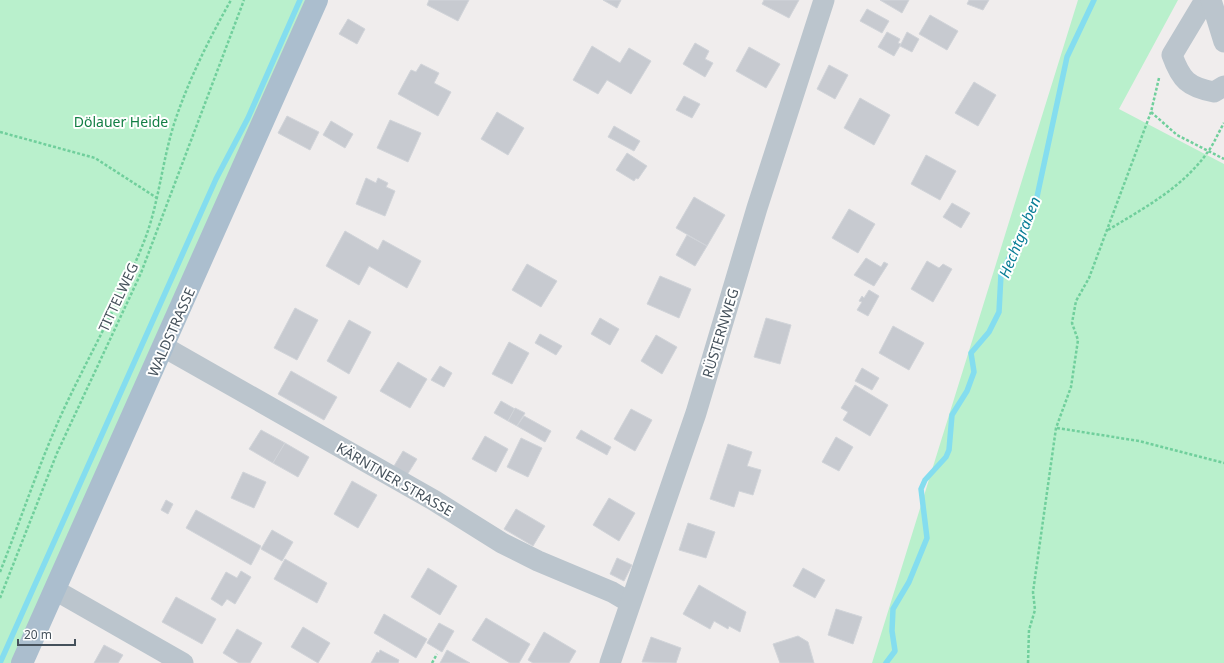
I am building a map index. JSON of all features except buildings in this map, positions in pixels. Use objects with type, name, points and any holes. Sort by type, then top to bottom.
[{"type":"main road","name":"WALDSTRASSE","points":[[22,663],[56,590],[317,0]]},
{"type":"street","name":"RÜSTERNWEG","points":[[610,663],[629,602],[696,414],[757,208],[824,0]]},
{"type":"street","points":[[1205,0],[1172,55],[1178,72],[1187,83],[1198,89],[1214,92],[1224,86]]},
{"type":"street","points":[[1210,0],[1224,42]]},
{"type":"street","name":"KÄRNTNER STRASSE","points":[[164,347],[435,501],[502,543],[538,561],[612,592],[629,602]]},
{"type":"street","points":[[56,590],[183,663]]},
{"type":"path","points":[[0,572],[48,445],[63,411],[100,338],[145,240],[177,118],[192,78],[231,0]]},
{"type":"path","name":"TITTELWEG","points":[[0,598],[57,453],[141,273],[244,0]]},
{"type":"path","points":[[1028,663],[1029,630],[1035,610],[1033,592],[1056,428],[1071,387],[1078,340],[1072,323],[1076,301],[1089,278],[1107,231],[1151,112],[1160,75],[1172,55]]},
{"type":"path","points":[[1151,112],[1178,135],[1224,159]]},
{"type":"path","points":[[1107,231],[1162,197],[1193,170],[1208,152],[1224,123]]},
{"type":"path","points":[[0,132],[95,158],[157,198]]},
{"type":"path","points":[[1056,428],[1058,427],[1139,441],[1224,463]]},
{"type":"path","points":[[432,663],[437,654]]},
{"type":"green space","name":"Dölauer Heide","points":[[0,0],[308,0],[13,663],[0,663]]},
{"type":"green space","points":[[1078,0],[1178,0],[1119,109],[1224,164],[1224,663],[872,663]]},
{"type":"waterway","points":[[0,663],[216,179],[248,118],[300,0]]},
{"type":"waterway","name":"Hechtgraben","points":[[886,663],[895,651],[892,631],[893,609],[909,582],[927,538],[921,489],[925,480],[946,457],[949,450],[952,415],[967,391],[974,372],[971,353],[989,332],[999,312],[1001,274],[1035,206],[1067,57],[1094,0]]}]
